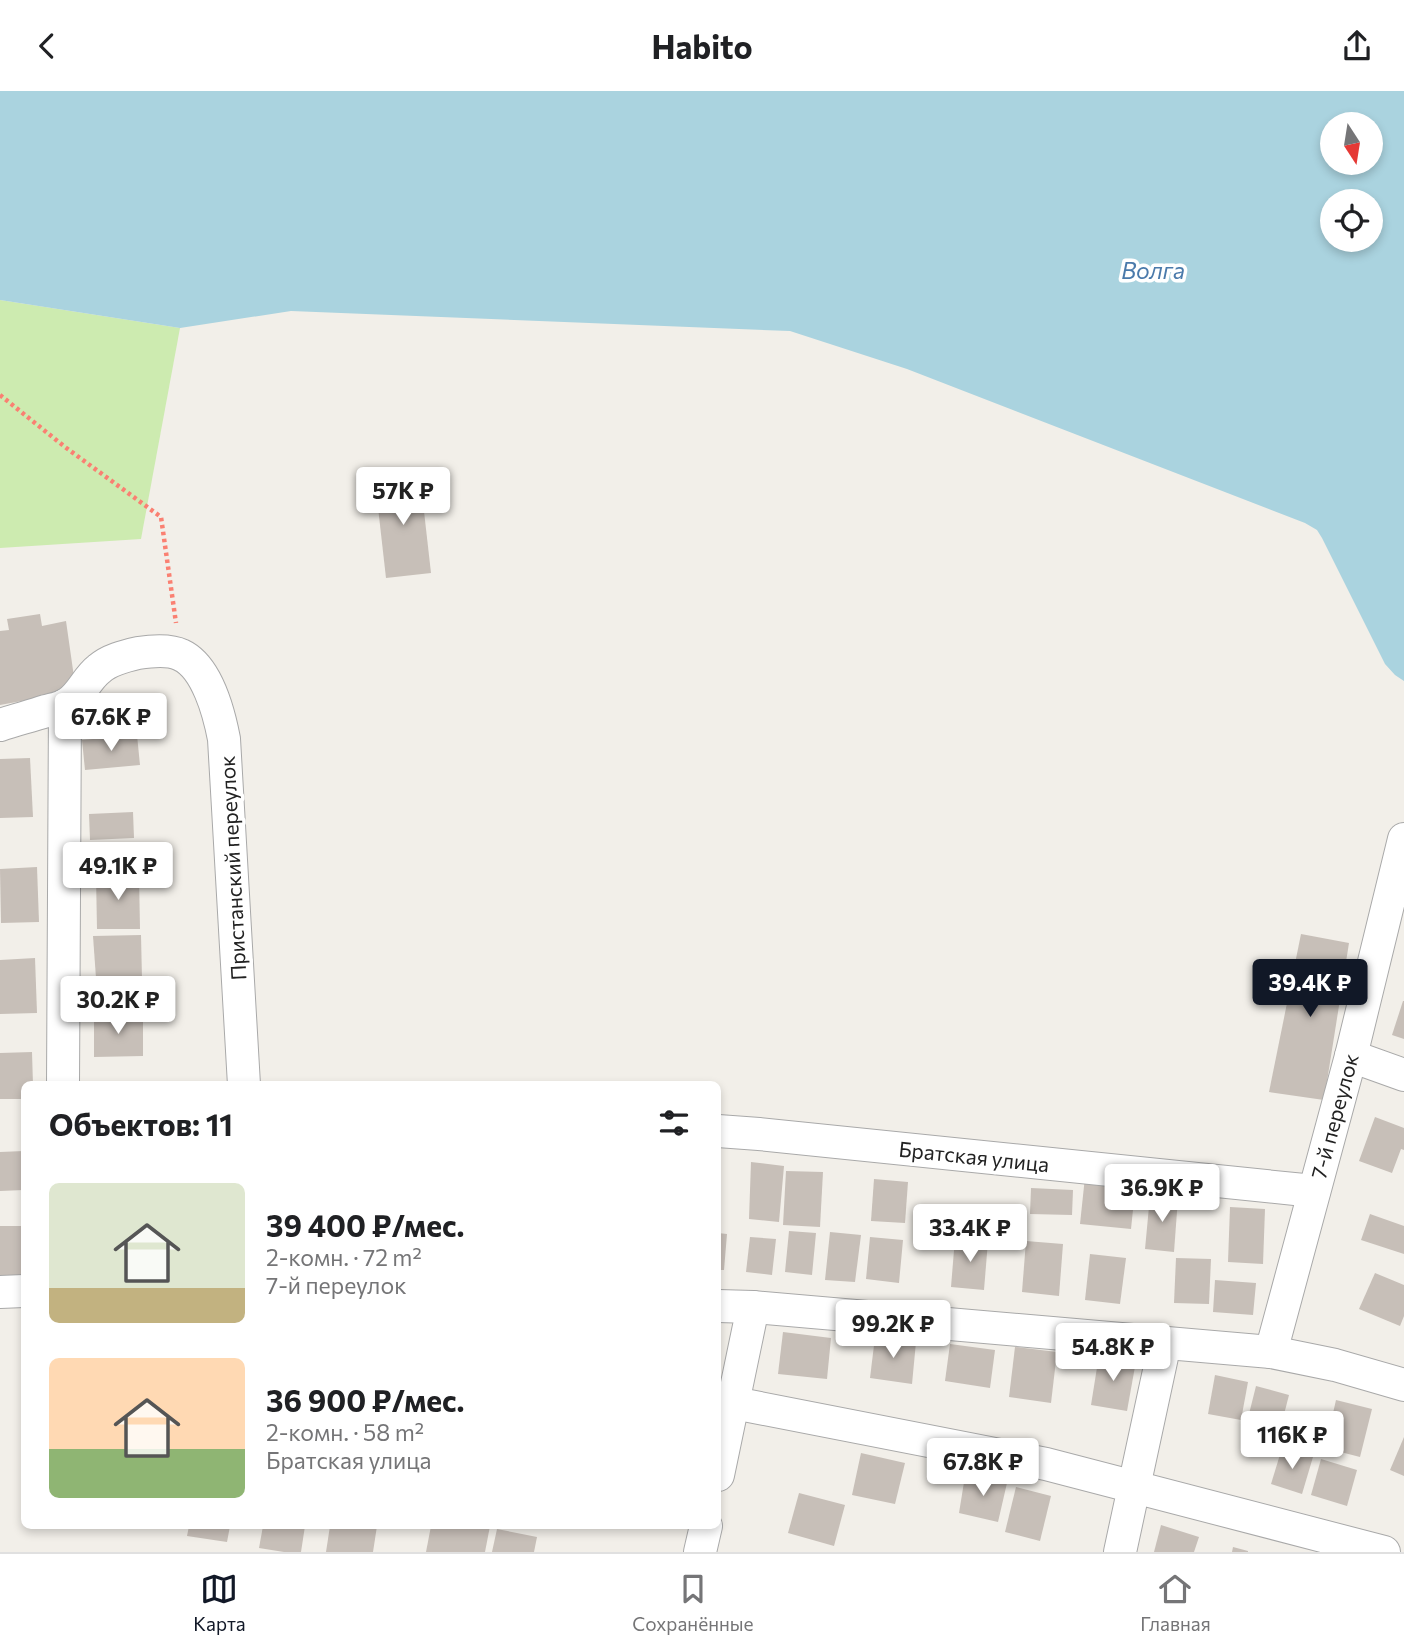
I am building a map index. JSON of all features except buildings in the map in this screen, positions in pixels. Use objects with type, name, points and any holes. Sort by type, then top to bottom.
[{"type":"street","points":[[0,725],[65,705],[79,694],[85,683],[99,669],[110,662],[149,651],[169,652],[184,657]]},
{"type":"street","name":"Пристанский переулок","points":[[184,657],[200,673],[210,691],[224,739],[244,1081]]},
{"type":"street","points":[[63,1081],[65,705]]},
{"type":"street","name":"7-й переулок","points":[[1271,1352],[1351,1056],[1404,839]]},
{"type":"street","points":[[1351,1056],[1404,1075]]},
{"type":"street","name":"Братская улица","points":[[721,1131],[1314,1191]]},
{"type":"street","points":[[0,1292],[21,1291]]},
{"type":"street","points":[[721,1305],[1271,1352],[1335,1365],[1404,1385]]},
{"type":"street","points":[[721,1461],[753,1307]]},
{"type":"street","points":[[1120,1552],[1165,1343]]},
{"type":"street","points":[[734,1402],[1046,1464],[1384,1552]]},
{"type":"street","points":[[700,1552],[705,1529]]},
{"type":"path","points":[[0,394],[65,447],[161,517],[184,657]]},
{"type":"green space","points":[[0,300],[180,328],[141,539],[0,548]]},
{"type":"water","name":"Волга","points":[[0,91],[1404,91],[1404,681],[1385,664],[1322,538],[1317,530],[1305,523],[907,369],[790,331],[291,311],[180,328],[0,300]]}]
